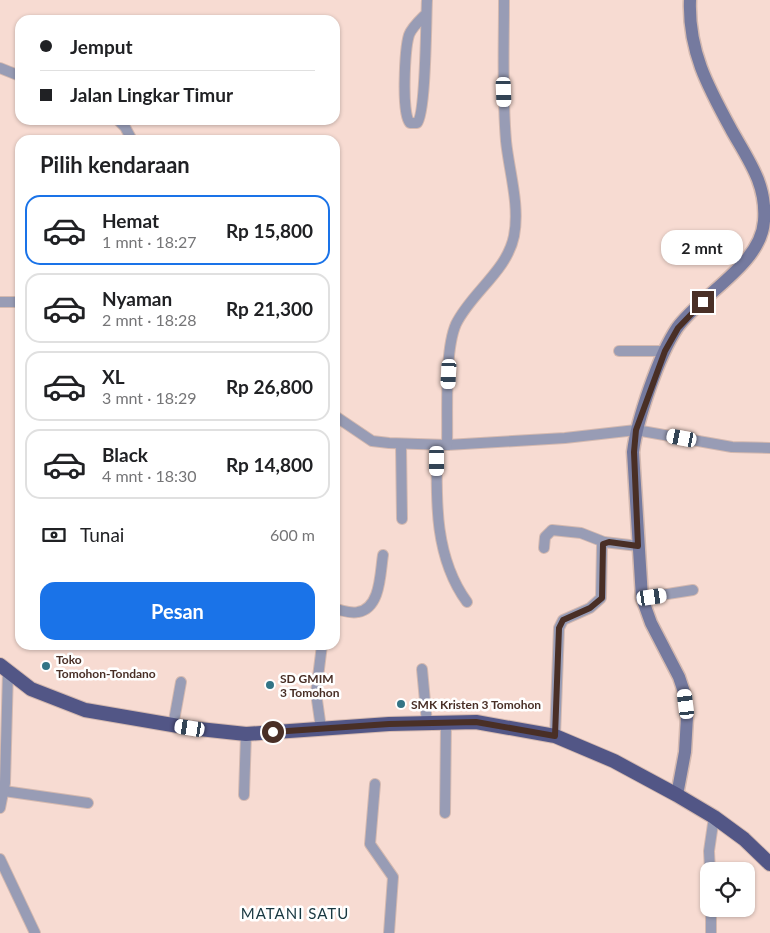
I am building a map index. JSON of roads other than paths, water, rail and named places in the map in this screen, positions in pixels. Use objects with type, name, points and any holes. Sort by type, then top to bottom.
[{"type":"highway","points":[[4,668],[31,689],[85,710],[173,726],[246,734],[322,728],[476,722],[555,736],[614,761],[677,794],[714,817],[744,839],[770,864]]},
{"type":"main road","points":[[677,794],[688,732],[684,692],[679,677],[650,623],[642,598],[634,452],[636,430],[665,351],[678,328],[750,254],[760,240],[764,223],[765,200],[756,169],[732,130],[694,50],[691,35],[690,0]]},
{"type":"street","points":[[426,14],[413,28],[408,42],[405,107],[406,118],[410,123],[417,123],[422,115],[427,0]]},
{"type":"street","points":[[467,602],[455,585],[442,543],[438,519],[442,446],[454,331],[461,316],[504,258],[514,236],[514,204],[506,140],[504,94],[504,0]]},
{"type":"street","points":[[0,68],[15,74]]},
{"type":"street","points":[[0,302],[15,302]]},
{"type":"street","points":[[619,351],[665,351]]},
{"type":"street","points":[[340,419],[372,441],[401,444],[442,446],[565,438],[636,430],[732,446],[770,448]]},
{"type":"street","points":[[401,444],[402,519]]},
{"type":"street","points":[[544,548],[545,536],[552,530],[581,533],[604,542],[638,546]]},
{"type":"street","points":[[555,736],[559,628],[563,620],[590,608],[602,598],[602,546],[604,542]]},
{"type":"street","points":[[340,610],[358,612],[370,606],[378,587],[383,555]]},
{"type":"street","points":[[642,598],[693,590]]},
{"type":"street","points":[[321,650],[316,693],[322,728]]},
{"type":"street","points":[[0,808],[4,791],[4,668]]},
{"type":"street","points":[[422,669],[427,723]]},
{"type":"street","points":[[173,726],[181,682]]},
{"type":"street","points":[[445,813],[446,722]]},
{"type":"street","points":[[244,795],[246,734]]},
{"type":"street","points":[[375,784],[370,844],[392,877],[389,933]]},
{"type":"street","points":[[4,791],[88,803]]},
{"type":"street","points":[[710,862],[714,817]]},
{"type":"street","points":[[0,859],[35,933]]},
{"type":"street","points":[[711,917],[712,933]]},
{"type":"place","name":"Toko Tomohon-Tondano","points":[[46,666]]},
{"type":"place","name":"SD GMIM 3 Tomohon","points":[[270,685]]},
{"type":"place","name":"SMK Kristen 3 Tomohon","points":[[401,704]]},
{"type":"district","name":"MATANI SATU","points":[[295,913]]}]
